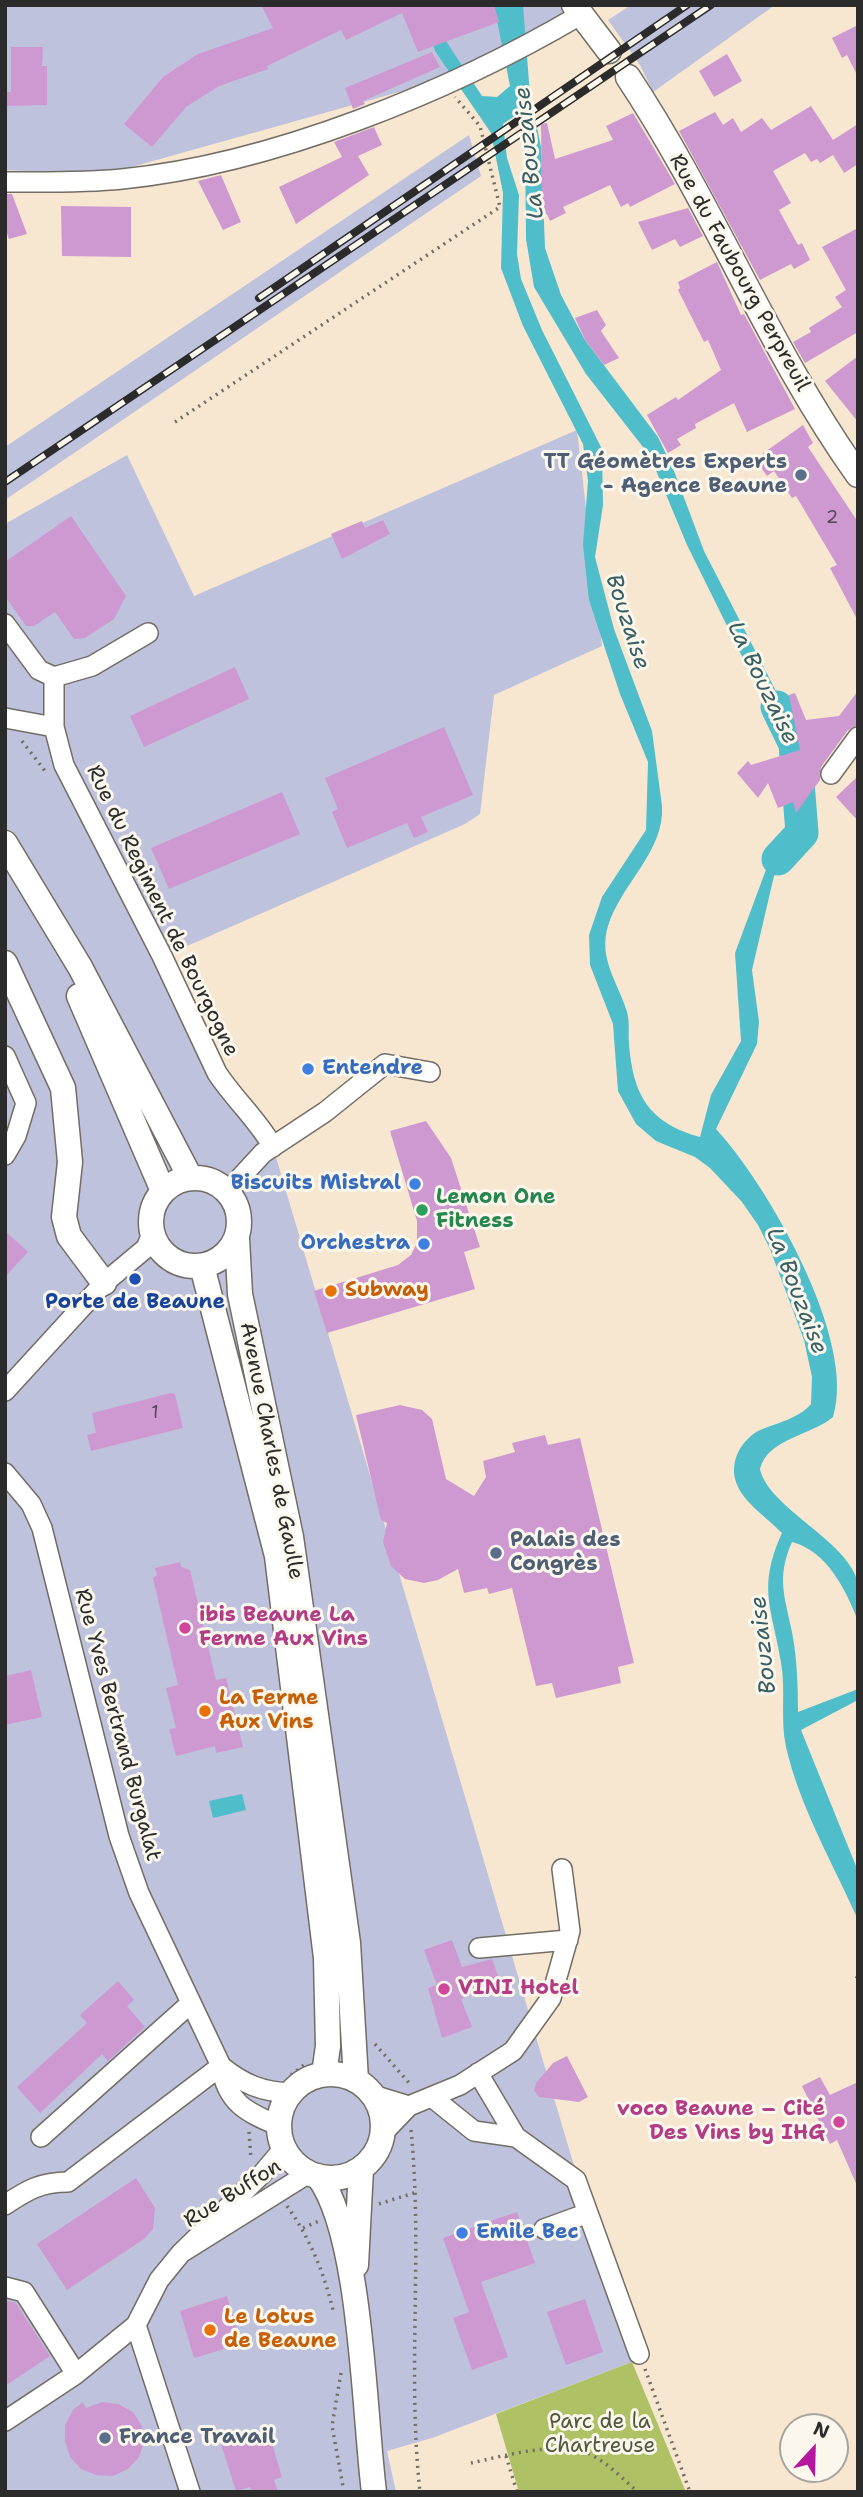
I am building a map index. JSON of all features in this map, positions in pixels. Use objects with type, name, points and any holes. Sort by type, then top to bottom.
[{"type":"main road","points":[[577,10],[609,51]]},
{"type":"main road","name":"Rue du Faubourg Perpreuil","points":[[628,77],[692,184],[802,389],[856,469]]},
{"type":"main road","points":[[5,843],[80,967],[190,1177]]},
{"type":"main road","points":[[5,856],[74,985],[163,1191]]},
{"type":"main road","points":[[5,963],[63,1088],[70,1162],[64,1217],[69,1236],[104,1283]]},
{"type":"main road","points":[[228,1191],[217,1182],[190,1177],[175,1181],[163,1191],[154,1204],[152,1234],[166,1256],[177,1262],[202,1266],[229,1252],[237,1239]]},
{"type":"main road","name":"Avenue Charles de Gaulle","points":[[228,1191],[240,1214],[237,1239],[240,1294],[293,1550],[348,1943],[365,2087],[383,2120],[383,2133]]},
{"type":"main road","name":"Avenue Charles de Gaulle","points":[[202,1266],[277,1556],[326,1958],[328,2046],[324,2074]]},
{"type":"main road","points":[[365,2087],[340,2074],[312,2077],[291,2093],[284,2103],[281,2137],[290,2158],[329,2191],[336,2211],[354,2297],[374,2492]]},
{"type":"main road","points":[[313,2175],[347,2176],[360,2169],[379,2147],[383,2133]]},
{"type":"main road","points":[[354,2297],[360,2169]]},
{"type":"street","points":[[5,182],[123,179],[210,163],[293,142],[448,84],[533,42],[577,10]]},
{"type":"street","points":[[5,624],[39,670],[54,677],[92,666],[148,633]]},
{"type":"street","name":"Rue du Regiment de Bourgogne","points":[[54,677],[54,727],[64,765],[162,956],[216,1073],[228,1091],[263,1129],[273,1147]]},
{"type":"street","points":[[5,718],[54,727]]},
{"type":"street","points":[[831,774],[858,737]]},
{"type":"street","points":[[5,1056],[26,1103],[16,1136],[5,1155]]},
{"type":"street","points":[[228,1191],[263,1153],[325,1112],[385,1064],[430,1072]]},
{"type":"street","points":[[5,1391],[104,1283],[146,1248],[152,1234]]},
{"type":"street","name":"Rue Yves Bertrand Burgalat","points":[[5,1473],[31,1504],[42,1528],[119,1836],[139,1893],[221,2066],[224,2084],[231,2097],[281,2137]]},
{"type":"street","points":[[383,2133],[409,2106],[460,2085],[513,2051],[551,1998],[570,1931],[562,1869]]},
{"type":"street","points":[[479,1948],[568,1940]]},
{"type":"street","points":[[41,2137],[191,2003]]},
{"type":"street","points":[[5,2205],[31,2187],[47,2182],[68,2182],[221,2066],[251,2086],[291,2093]]},
{"type":"street","points":[[478,2073],[516,2137],[576,2180],[639,2354]]},
{"type":"street","points":[[365,2087],[409,2106]]},
{"type":"street","points":[[433,2098],[474,2131],[516,2137]]},
{"type":"street","name":"Rue Buffon","points":[[5,2421],[76,2374],[136,2325],[159,2280],[181,2253],[262,2174],[281,2137]]},
{"type":"street","name":"Rue Buffon","points":[[181,2253],[277,2193],[313,2175]]},
{"type":"street","points":[[544,2229],[588,2213]]},
{"type":"street","points":[[5,2287],[24,2292],[76,2374]]},
{"type":"street","points":[[136,2325],[191,2492]]},
{"type":"path","points":[[175,422],[500,207],[480,126],[448,84]]},
{"type":"path","points":[[377,2044],[389,2063],[412,2086],[409,2106],[417,2192],[414,2436],[420,2492]]},
{"type":"path","points":[[245,2127],[250,2133],[252,2164],[262,2174]]},
{"type":"path","points":[[277,2193],[302,2228],[328,2287],[335,2318]]},
{"type":"path","points":[[639,2354],[690,2492]]},
{"type":"path","points":[[340,2363],[341,2375],[332,2426],[344,2492]]},
{"type":"path","points":[[471,2463],[553,2448],[594,2455],[638,2492]]},
{"type":"path","points":[[506,2456],[517,2492]]},
{"type":"shaded area","points":[[5,5],[560,5],[564,15],[460,75],[103,175],[5,170]]},
{"type":"shaded area","points":[[631,5],[775,5],[653,92],[640,65],[608,20]]},
{"type":"shaded area","points":[[469,135],[481,176],[5,500],[5,447]]},
{"type":"shaded area","points":[[577,430],[602,646],[494,695],[480,814],[465,824],[162,957],[217,1073],[273,1147],[632,2362],[432,2438],[387,2451],[396,2492],[5,2492],[5,524],[127,455],[194,596]]},
{"type":"green space","name":"Parc de la Chartreuse","points":[[632,2362],[686,2492],[519,2492],[496,2414]]},
{"type":"water","points":[[494,5],[523,5],[530,95],[541,147],[545,248],[561,295],[585,340],[658,437],[674,471],[704,551],[795,728],[799,746],[788,749],[687,545],[650,456],[586,374],[534,287],[526,239],[525,140],[519,113],[503,124],[507,158],[519,195],[517,254],[521,279],[542,330],[602,449],[603,505],[595,557],[614,629],[652,731],[662,806],[657,838],[614,911],[608,926],[605,949],[610,970],[627,1012],[634,1078],[646,1104],[668,1124],[682,1131],[700,1137],[711,1095],[741,1041],[735,953],[770,859],[796,833],[800,824],[810,821],[804,838],[774,876],[752,970],[759,1022],[757,1044],[716,1129],[737,1154],[782,1224],[820,1307],[832,1348],[837,1385],[833,1417],[771,1451],[760,1469],[766,1483],[777,1497],[840,1553],[852,1568],[858,1583],[858,1621],[834,1573],[815,1554],[792,1542],[784,1566],[783,1587],[795,1652],[798,1712],[858,1689],[858,1700],[801,1730],[858,1871],[858,1920],[808,1814],[786,1747],[782,1673],[768,1583],[774,1552],[782,1533],[746,1499],[735,1479],[737,1455],[751,1435],[793,1417],[811,1404],[812,1377],[804,1340],[770,1249],[742,1202],[710,1168],[695,1157],[656,1141],[636,1124],[618,1091],[613,1024],[590,965],[589,935],[602,897],[646,830],[648,762],[620,694],[589,600],[583,545],[588,481],[583,444],[523,326],[501,268],[503,193],[491,133],[435,51],[428,25],[446,41],[482,96],[497,97],[510,86]]},
{"type":"water","points":[[242,1794],[246,1810],[213,1818],[209,1801]]},
{"type":"building","points":[[261,5],[494,5],[499,22],[418,52],[402,13],[346,40],[341,30],[267,66],[268,69],[219,86],[186,107],[152,147],[124,124],[163,77],[198,54],[273,28]]},
{"type":"building","points":[[858,25],[858,77],[847,55],[842,58],[832,38]]},
{"type":"building","points":[[11,47],[43,47],[42,66],[47,66],[47,105],[5,106],[5,92],[11,92]]},
{"type":"building","points":[[432,52],[440,67],[363,101],[365,104],[353,109],[345,88]]},
{"type":"building","points":[[727,54],[742,81],[714,97],[699,71]]},
{"type":"building","points":[[811,106],[833,140],[858,124],[858,164],[844,173],[833,155],[820,163],[817,159],[811,162],[805,153],[773,171],[791,203],[779,210],[798,245],[802,243],[810,260],[794,269],[791,264],[760,280],[679,131],[715,112],[723,125],[733,118],[741,132],[762,118],[771,130]]},
{"type":"building","points":[[633,113],[675,184],[630,207],[628,203],[621,207],[610,185],[563,207],[566,213],[550,221],[547,214],[542,216],[541,124],[547,123],[555,159],[613,140],[606,126]]},
{"type":"building","points":[[374,127],[382,145],[358,156],[369,175],[296,224],[279,187],[342,157],[334,142]]},
{"type":"building","points":[[221,175],[241,222],[223,230],[198,181]]},
{"type":"building","points":[[5,194],[12,194],[27,234],[9,239],[5,228]]},
{"type":"building","points":[[61,206],[131,207],[131,257],[62,256]]},
{"type":"building","points":[[688,208],[703,236],[680,247],[675,239],[652,250],[638,222]]},
{"type":"building","points":[[858,228],[858,332],[805,363],[793,342],[811,332],[809,328],[842,307],[835,297],[846,290],[822,247]]},
{"type":"building","points":[[717,262],[741,315],[744,314],[795,409],[747,432],[734,403],[695,424],[696,428],[677,439],[681,445],[668,453],[647,415],[676,397],[678,400],[721,370],[708,340],[704,342],[678,290],[678,282]]},
{"type":"building","points":[[597,310],[606,325],[601,331],[619,358],[604,365],[585,340],[575,318]]},
{"type":"building","points":[[858,356],[858,422],[825,381]]},
{"type":"building","points":[[803,425],[813,443],[808,447],[858,522],[858,621],[830,568],[837,565],[796,496],[792,498],[774,471],[767,476],[755,459]]},
{"type":"building","points":[[71,516],[126,596],[114,619],[85,638],[74,639],[55,612],[34,626],[26,626],[5,596],[5,562]]},
{"type":"building","points":[[383,520],[390,534],[342,559],[331,534],[362,521],[365,528]]},
{"type":"building","points":[[235,667],[249,699],[144,747],[130,716]]},
{"type":"building","points":[[858,691],[858,725],[848,730],[821,767],[820,780],[796,813],[793,802],[778,808],[768,783],[758,798],[737,773],[748,761],[751,765],[800,750],[789,695],[795,693],[806,720],[839,716]]},
{"type":"building","points":[[444,727],[473,795],[421,817],[428,832],[414,838],[407,823],[347,848],[332,812],[338,809],[325,778]]},
{"type":"building","points":[[858,776],[858,821],[836,797]]},
{"type":"building","points":[[282,792],[300,834],[169,889],[151,848]]},
{"type":"building","points":[[426,1121],[451,1158],[480,1247],[464,1252],[475,1289],[327,1333],[314,1291],[398,1265],[411,1255],[417,1243],[417,1221],[390,1131]]},
{"type":"building","points":[[5,1231],[28,1252],[5,1277]]},
{"type":"building","points":[[175,1394],[183,1428],[91,1451],[87,1435],[96,1433],[92,1413]]},
{"type":"building","name":"Palais des Congrès","points":[[400,1405],[422,1410],[432,1419],[446,1479],[474,1496],[486,1477],[483,1461],[515,1452],[512,1443],[545,1435],[548,1445],[580,1438],[634,1663],[618,1667],[621,1683],[556,1698],[552,1683],[536,1686],[512,1588],[489,1594],[487,1588],[464,1593],[458,1569],[438,1580],[424,1583],[405,1579],[391,1566],[383,1542],[387,1523],[381,1520],[356,1415]]},
{"type":"building","points":[[180,1562],[181,1567],[190,1570],[216,1680],[226,1678],[243,1747],[216,1753],[215,1746],[176,1756],[169,1729],[176,1728],[166,1688],[178,1685],[153,1578],[157,1575],[155,1568]]},
{"type":"building","points":[[31,1670],[42,1717],[5,1725],[5,1676]]},
{"type":"building","points":[[452,1940],[462,1967],[492,1959],[501,1984],[461,1999],[472,2027],[442,2038],[428,1988],[437,1985],[424,1950]]},
{"type":"building","points":[[118,1981],[134,2000],[127,2006],[145,2027],[108,2061],[102,2054],[40,2113],[17,2087],[87,2023],[80,2015]]},
{"type":"building","points":[[567,2056],[588,2097],[579,2102],[539,2097],[534,2090],[536,2083],[553,2063]]},
{"type":"building","name":"voco Beaune – Cité Des Vins by IHG","points":[[820,2077],[830,2095],[858,2082],[858,2188],[837,2140],[830,2144],[802,2086]]},
{"type":"building","points":[[136,2178],[155,2208],[153,2229],[144,2239],[67,2290],[37,2244]]},
{"type":"building","points":[[517,2212],[535,2263],[481,2282],[508,2357],[472,2370],[453,2318],[469,2312],[443,2238],[473,2227],[483,2232],[487,2222]]},
{"type":"building","points":[[227,2296],[241,2344],[194,2358],[180,2311]]},
{"type":"building","points":[[585,2299],[603,2352],[566,2365],[547,2312]]},
{"type":"building","points":[[5,2300],[16,2303],[50,2356],[5,2386]]},
{"type":"building","points":[[83,2402],[86,2408],[102,2402],[118,2404],[133,2412],[142,2426],[144,2442],[139,2457],[128,2469],[113,2476],[96,2475],[81,2469],[70,2457],[65,2441],[65,2425],[73,2410]]},
{"type":"building","points":[[268,2430],[282,2477],[274,2480],[278,2492],[251,2492],[250,2487],[236,2491],[221,2444]]},
{"type":"waterway","name":"La Bouzaise","points":[[777,707],[795,744],[802,833],[778,859]]},
{"type":"railway","points":[[259,298],[687,5]]},
{"type":"railway","points":[[5,482],[711,5]]},
{"type":"place","name":"TT Géomètres Experts - Agence Beaune","points":[[801,475]]},
{"type":"place","name":"Entendre","points":[[308,1069]]},
{"type":"place","name":"Biscuits Mistral","points":[[415,1184]]},
{"type":"place","name":"Lemon One Fitness","points":[[422,1210]]},
{"type":"place","name":"Orchestra","points":[[424,1244]]},
{"type":"place","name":"Porte de Beaune","points":[[135,1279]]},
{"type":"place","name":"Subway","points":[[331,1291]]},
{"type":"place","name":"Palais des Congrès","points":[[496,1553]]},
{"type":"place","name":"ibis Beaune La Ferme Aux Vins","points":[[185,1628]]},
{"type":"place","name":"La Ferme Aux Vins","points":[[205,1711]]},
{"type":"place","name":"VINI Hotel","points":[[444,1989]]},
{"type":"place","name":"voco Beaune – Cité Des Vins by IHG","points":[[839,2122]]},
{"type":"place","name":"Emile Bec","points":[[462,2233]]},
{"type":"place","name":"Le Lotus de Beaune","points":[[210,2330]]},
{"type":"place","name":"France Travail","points":[[105,2438]]},
{"type":"water label","name":"Bouzaise","points":[[627,622]]},
{"type":"water label","name":"Bouzaise","points":[[764,1645]]}]
